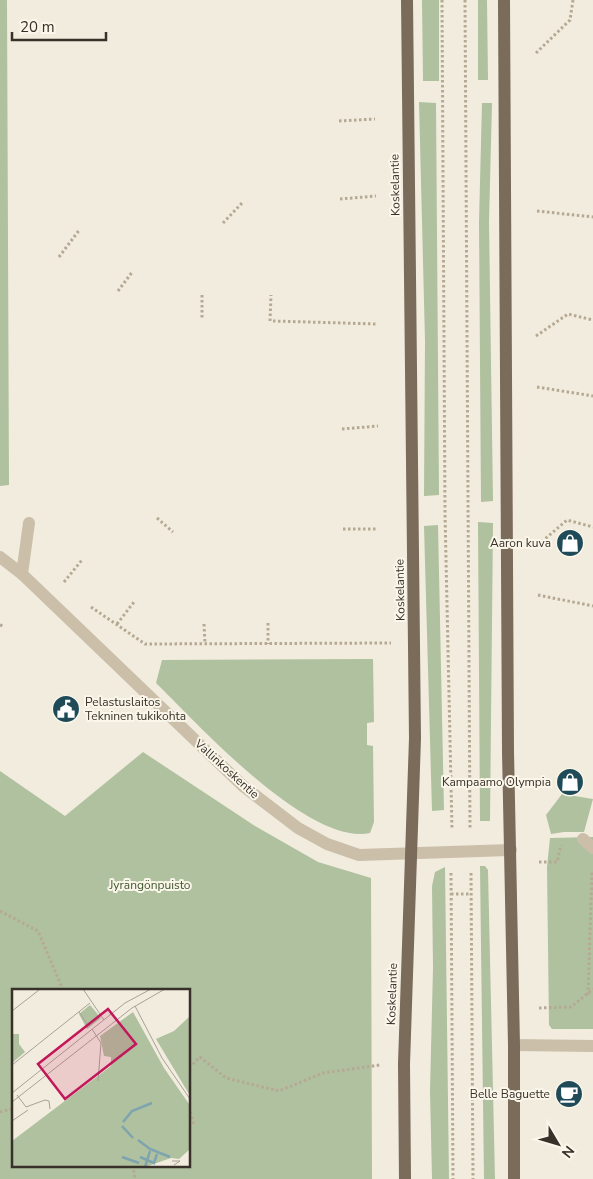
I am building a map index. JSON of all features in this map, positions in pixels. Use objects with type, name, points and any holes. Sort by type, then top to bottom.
[{"type":"main road","name":"Koskelantie","points":[[405,1179],[404,1064],[415,738],[407,0]]},
{"type":"main road","points":[[504,0],[514,1179]]},
{"type":"street","points":[[22,574],[29,523]]},
{"type":"street","name":"Vallinkoskentie","points":[[0,557],[22,574],[242,786],[298,828],[327,844],[359,855],[511,850]]},
{"type":"street","points":[[514,1045],[593,1046]]},
{"type":"path","points":[[442,0],[445,514],[451,851],[453,1179]]},
{"type":"path","points":[[465,0],[473,1179]]},
{"type":"path","points":[[536,53],[570,20],[574,0]]},
{"type":"path","points":[[339,121],[375,120]]},
{"type":"path","points":[[340,198],[376,196]]},
{"type":"path","points":[[223,223],[244,202]]},
{"type":"path","points":[[537,210],[593,217]]},
{"type":"path","points":[[59,256],[80,229]]},
{"type":"path","points":[[118,291],[133,271]]},
{"type":"path","points":[[202,295],[202,320]]},
{"type":"path","points":[[271,295],[272,321],[378,324]]},
{"type":"path","points":[[536,336],[568,314],[593,320]]},
{"type":"path","points":[[537,386],[593,396]]},
{"type":"path","points":[[342,428],[378,426]]},
{"type":"path","points":[[156,518],[172,532]]},
{"type":"path","points":[[538,545],[567,520],[593,527]]},
{"type":"path","points":[[343,529],[378,529]]},
{"type":"path","points":[[61,586],[82,560]]},
{"type":"path","points":[[538,595],[593,606]]},
{"type":"path","points":[[85,602],[145,644],[414,642]]},
{"type":"path","points":[[117,624],[134,602]]},
{"type":"path","points":[[268,623],[268,644]]},
{"type":"path","points":[[204,624],[205,644]]},
{"type":"path","points":[[539,862],[557,862],[562,840],[590,845],[588,995]]},
{"type":"path","points":[[451,894],[471,894]]},
{"type":"path","points":[[0,911],[38,930],[63,989]]},
{"type":"path","points":[[539,1008],[571,1007],[593,989]]},
{"type":"path","points":[[190,1067],[200,1057],[226,1078],[279,1091],[322,1073],[380,1064]]},
{"type":"path","points":[[0,1112],[11,1109]]},
{"type":"path","points":[[190,1111],[194,1126]]},
{"type":"path","points":[[133,1166],[135,1179]]},
{"type":"green space","points":[[0,0],[7,0],[9,485],[0,486]]},
{"type":"green space","points":[[422,0],[439,0],[439,81],[423,81]]},
{"type":"green space","points":[[478,0],[487,0],[488,80],[478,80]]},
{"type":"green space","points":[[419,102],[436,103],[439,495],[424,496],[425,341]]},
{"type":"green space","points":[[482,103],[492,103],[489,222],[493,501],[481,502],[479,222]]},
{"type":"green space","points":[[478,522],[493,523],[490,821],[480,821]]},
{"type":"green space","points":[[438,525],[444,810],[432,811],[424,526]]},
{"type":"green space","points":[[373,659],[374,722],[367,723],[367,745],[373,746],[374,822],[370,833],[345,832],[316,821],[286,802],[226,752],[156,683],[162,660]]},
{"type":"green space","name":"Jyrängönpuisto","points":[[143,752],[255,826],[318,862],[371,878],[372,1179],[0,1179],[0,771],[65,816]]},
{"type":"green space","points":[[562,794],[593,799],[584,832],[551,834],[546,815]]},
{"type":"green space","points":[[593,837],[593,1029],[552,1029],[549,1025],[547,867],[550,838]]},
{"type":"green space","points":[[480,866],[485,866],[488,870],[495,1179],[484,1179]]},
{"type":"green space","points":[[445,867],[449,1179],[432,1179],[430,1091],[433,968],[432,886],[435,872]]},
{"type":"place","name":"Aaron kuva","points":[[570,543]]},
{"type":"place","name":"Pelastuslaitos Tekninen tukikohta","points":[[66,709]]},
{"type":"place","name":"Kampaamo Olympia","points":[[570,782]]},
{"type":"place","name":"Belle Baguette","points":[[569,1094]]}]
